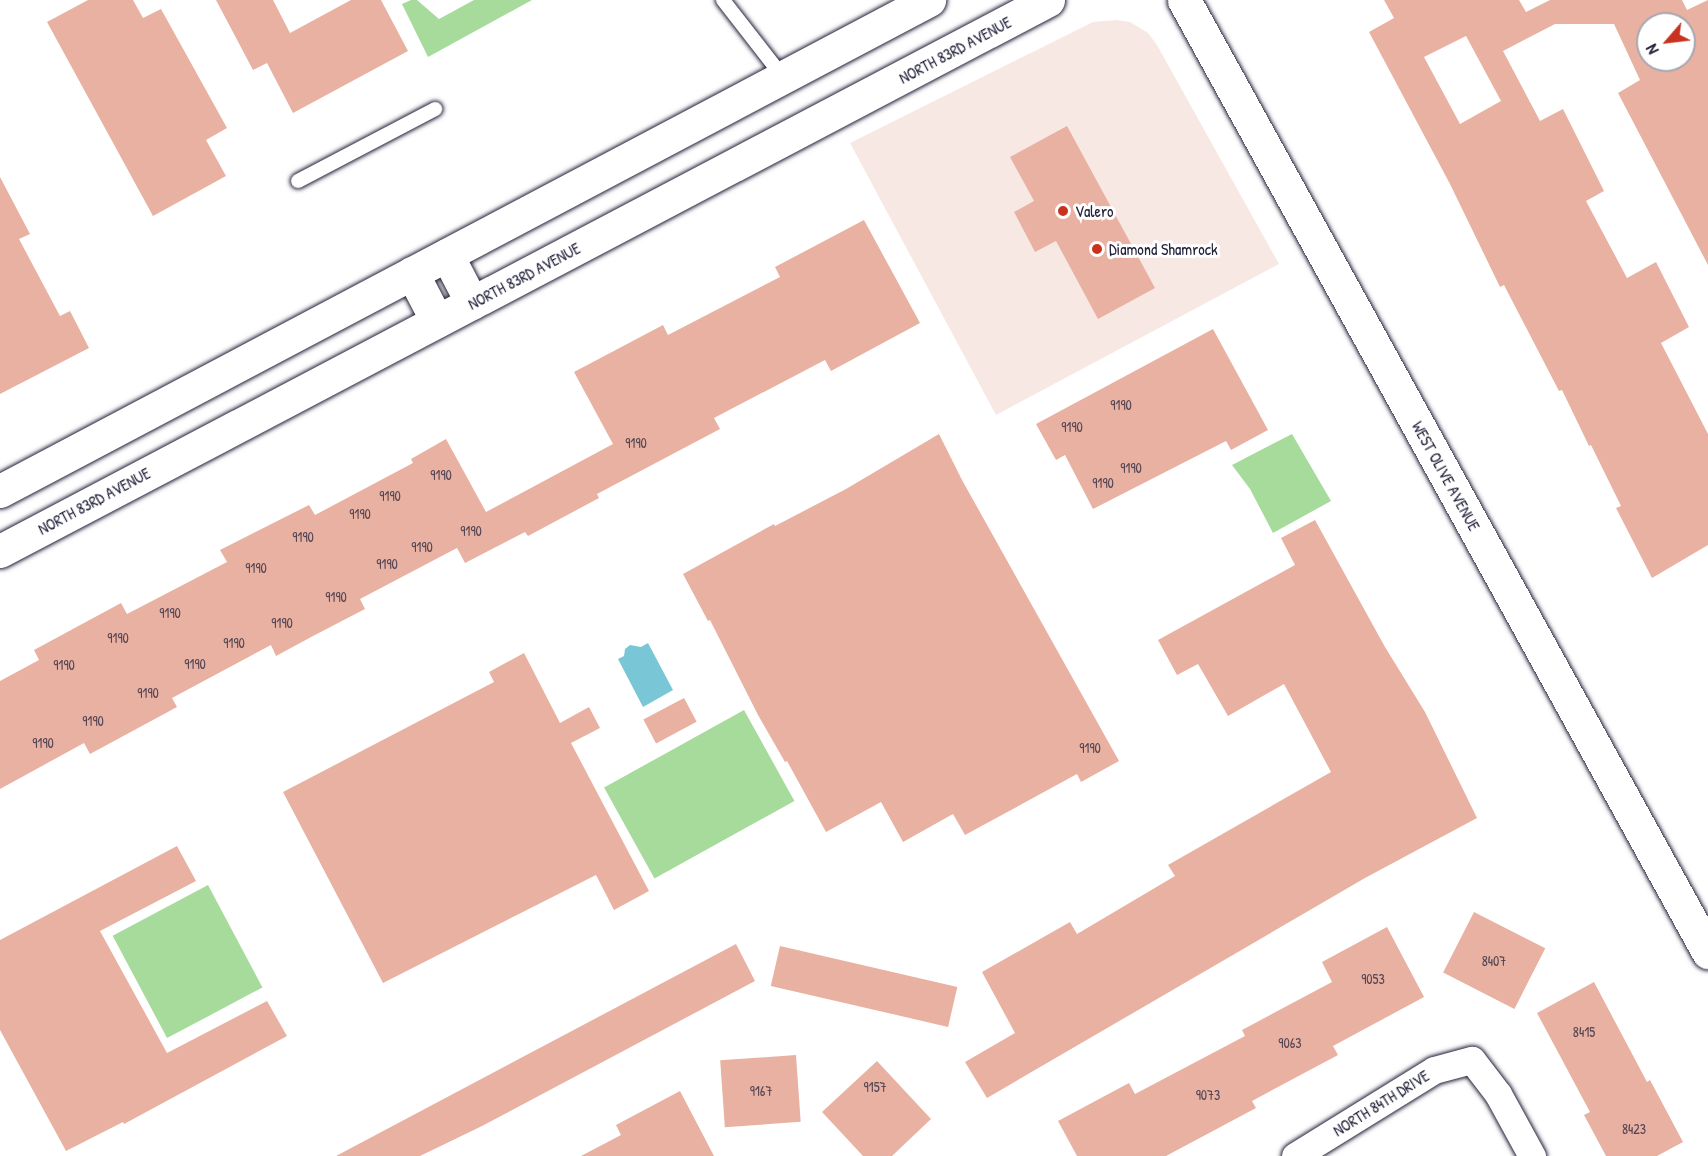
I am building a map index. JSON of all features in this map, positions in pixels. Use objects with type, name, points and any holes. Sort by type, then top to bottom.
[{"type":"main road","points":[[0,491],[929,0]]},
{"type":"main road","name":"NORTH 83RD AVENUE","points":[[0,551],[1048,0]]},
{"type":"main road","name":"WEST OLIVE AVENUE","points":[[1184,0],[1708,952]]},
{"type":"main road","points":[[447,255],[472,303]]},
{"type":"main road","points":[[412,273],[437,321]]},
{"type":"street","name":"NORTH 84TH DRIVE","points":[[1295,1156],[1434,1070],[1472,1060],[1498,1094],[1532,1156]]},
{"type":"lane","points":[[723,0],[783,77]]},
{"type":"lane","points":[[298,181],[435,109]]},
{"type":"shaded area","points":[[1116,20],[1130,22],[1148,33],[1157,45],[1279,264],[996,415],[850,143],[1093,22]]},
{"type":"green space","points":[[417,0],[439,19],[474,0],[532,0],[428,57],[402,4]]},
{"type":"green space","points":[[1292,434],[1331,501],[1273,533],[1250,489],[1232,465]]},
{"type":"green space","points":[[744,710],[794,801],[654,879],[604,788]]},
{"type":"green space","points":[[208,885],[262,987],[167,1038],[113,936]]},
{"type":"water","points":[[648,643],[673,690],[643,707],[618,659],[624,656],[625,649],[630,645],[641,647]]},
{"type":"building","points":[[88,0],[133,0],[143,18],[161,9],[227,128],[206,140],[226,176],[153,216],[47,22]]},
{"type":"building","points":[[216,0],[273,0],[290,33],[351,0],[381,0],[408,51],[293,113],[267,63],[253,70]]},
{"type":"building","points":[[1384,0],[1519,0],[1526,12],[1550,0],[1682,0],[1687,10],[1708,0],[1708,265],[1618,93],[1640,80],[1636,72],[1696,72],[1696,12],[1636,12],[1636,71],[1614,24],[1555,24],[1503,51],[1540,121],[1563,109],[1604,191],[1586,201],[1627,278],[1656,262],[1689,327],[1661,343],[1708,434],[1708,545],[1652,578],[1616,508],[1621,506],[1591,445],[1589,446],[1562,390],[1559,391],[1504,285],[1500,287],[1450,184],[1369,32],[1394,18]],"holes":[[[1466,36],[1501,101],[1460,124],[1424,57]]]},
{"type":"building","name":"Diamond Shamrock","points":[[1067,126],[1155,288],[1098,319],[1056,241],[1035,252],[1014,212],[1034,201],[1010,157]]},
{"type":"building","points":[[0,177],[30,234],[19,239],[60,316],[70,311],[89,348],[0,394]]},
{"type":"building","points":[[864,220],[920,323],[831,371],[825,360],[714,418],[720,429],[597,494],[599,498],[528,536],[525,532],[465,563],[457,548],[360,599],[365,609],[276,656],[271,645],[172,698],[177,707],[90,754],[84,743],[0,789],[0,681],[39,660],[34,650],[121,603],[127,614],[227,562],[220,550],[309,505],[315,515],[413,463],[411,459],[446,439],[486,512],[613,444],[574,372],[663,325],[668,335],[780,277],[775,267]]},
{"type":"building","points":[[1213,329],[1268,430],[1231,450],[1226,441],[1093,509],[1065,455],[1056,460],[1036,424]]},
{"type":"building","points":[[939,434],[962,480],[1119,761],[1081,782],[1077,774],[965,835],[953,814],[903,842],[881,802],[826,832],[787,761],[785,762],[758,715],[710,620],[708,621],[683,574],[774,524],[775,526],[846,489]]},
{"type":"building","points":[[1315,520],[1385,647],[1425,712],[1477,818],[1365,878],[987,1098],[965,1062],[1015,1033],[982,972],[1070,922],[1077,934],[1175,876],[1168,865],[1331,772],[1284,684],[1228,716],[1198,664],[1177,675],[1158,640],[1295,565],[1281,538]]},
{"type":"building","points":[[524,653],[560,723],[589,707],[600,728],[571,743],[649,891],[614,910],[596,875],[383,983],[283,792],[494,682],[489,672]]},
{"type":"building","points":[[684,698],[697,722],[656,743],[643,720]]},
{"type":"building","points":[[177,846],[196,881],[100,931],[167,1053],[267,1001],[287,1036],[124,1124],[123,1122],[66,1151],[0,1030],[0,940]]},
{"type":"building","points":[[1474,912],[1545,948],[1514,1009],[1443,973]]},
{"type":"building","points":[[1387,927],[1424,997],[1333,1046],[1338,1055],[1252,1101],[1256,1108],[1166,1156],[1077,1156],[1058,1121],[1129,1083],[1135,1094],[1245,1036],[1242,1030],[1332,982],[1322,962]]},
{"type":"building","points":[[736,944],[755,981],[482,1126],[420,1156],[336,1156]]},
{"type":"building","points":[[780,946],[957,987],[948,1027],[771,986]]},
{"type":"building","points":[[1594,982],[1647,1082],[1650,1080],[1683,1142],[1657,1156],[1606,1156],[1584,1115],[1590,1112],[1537,1013]]},
{"type":"building","points":[[796,1055],[801,1122],[725,1127],[720,1060]]},
{"type":"building","points":[[877,1061],[931,1119],[892,1156],[863,1156],[822,1112]]},
{"type":"building","points":[[680,1091],[714,1156],[581,1156],[621,1135],[616,1125]]},
{"type":"place","name":"Valero","points":[[1063,211]]},
{"type":"place","name":"Diamond Shamrock","points":[[1097,249]]}]
